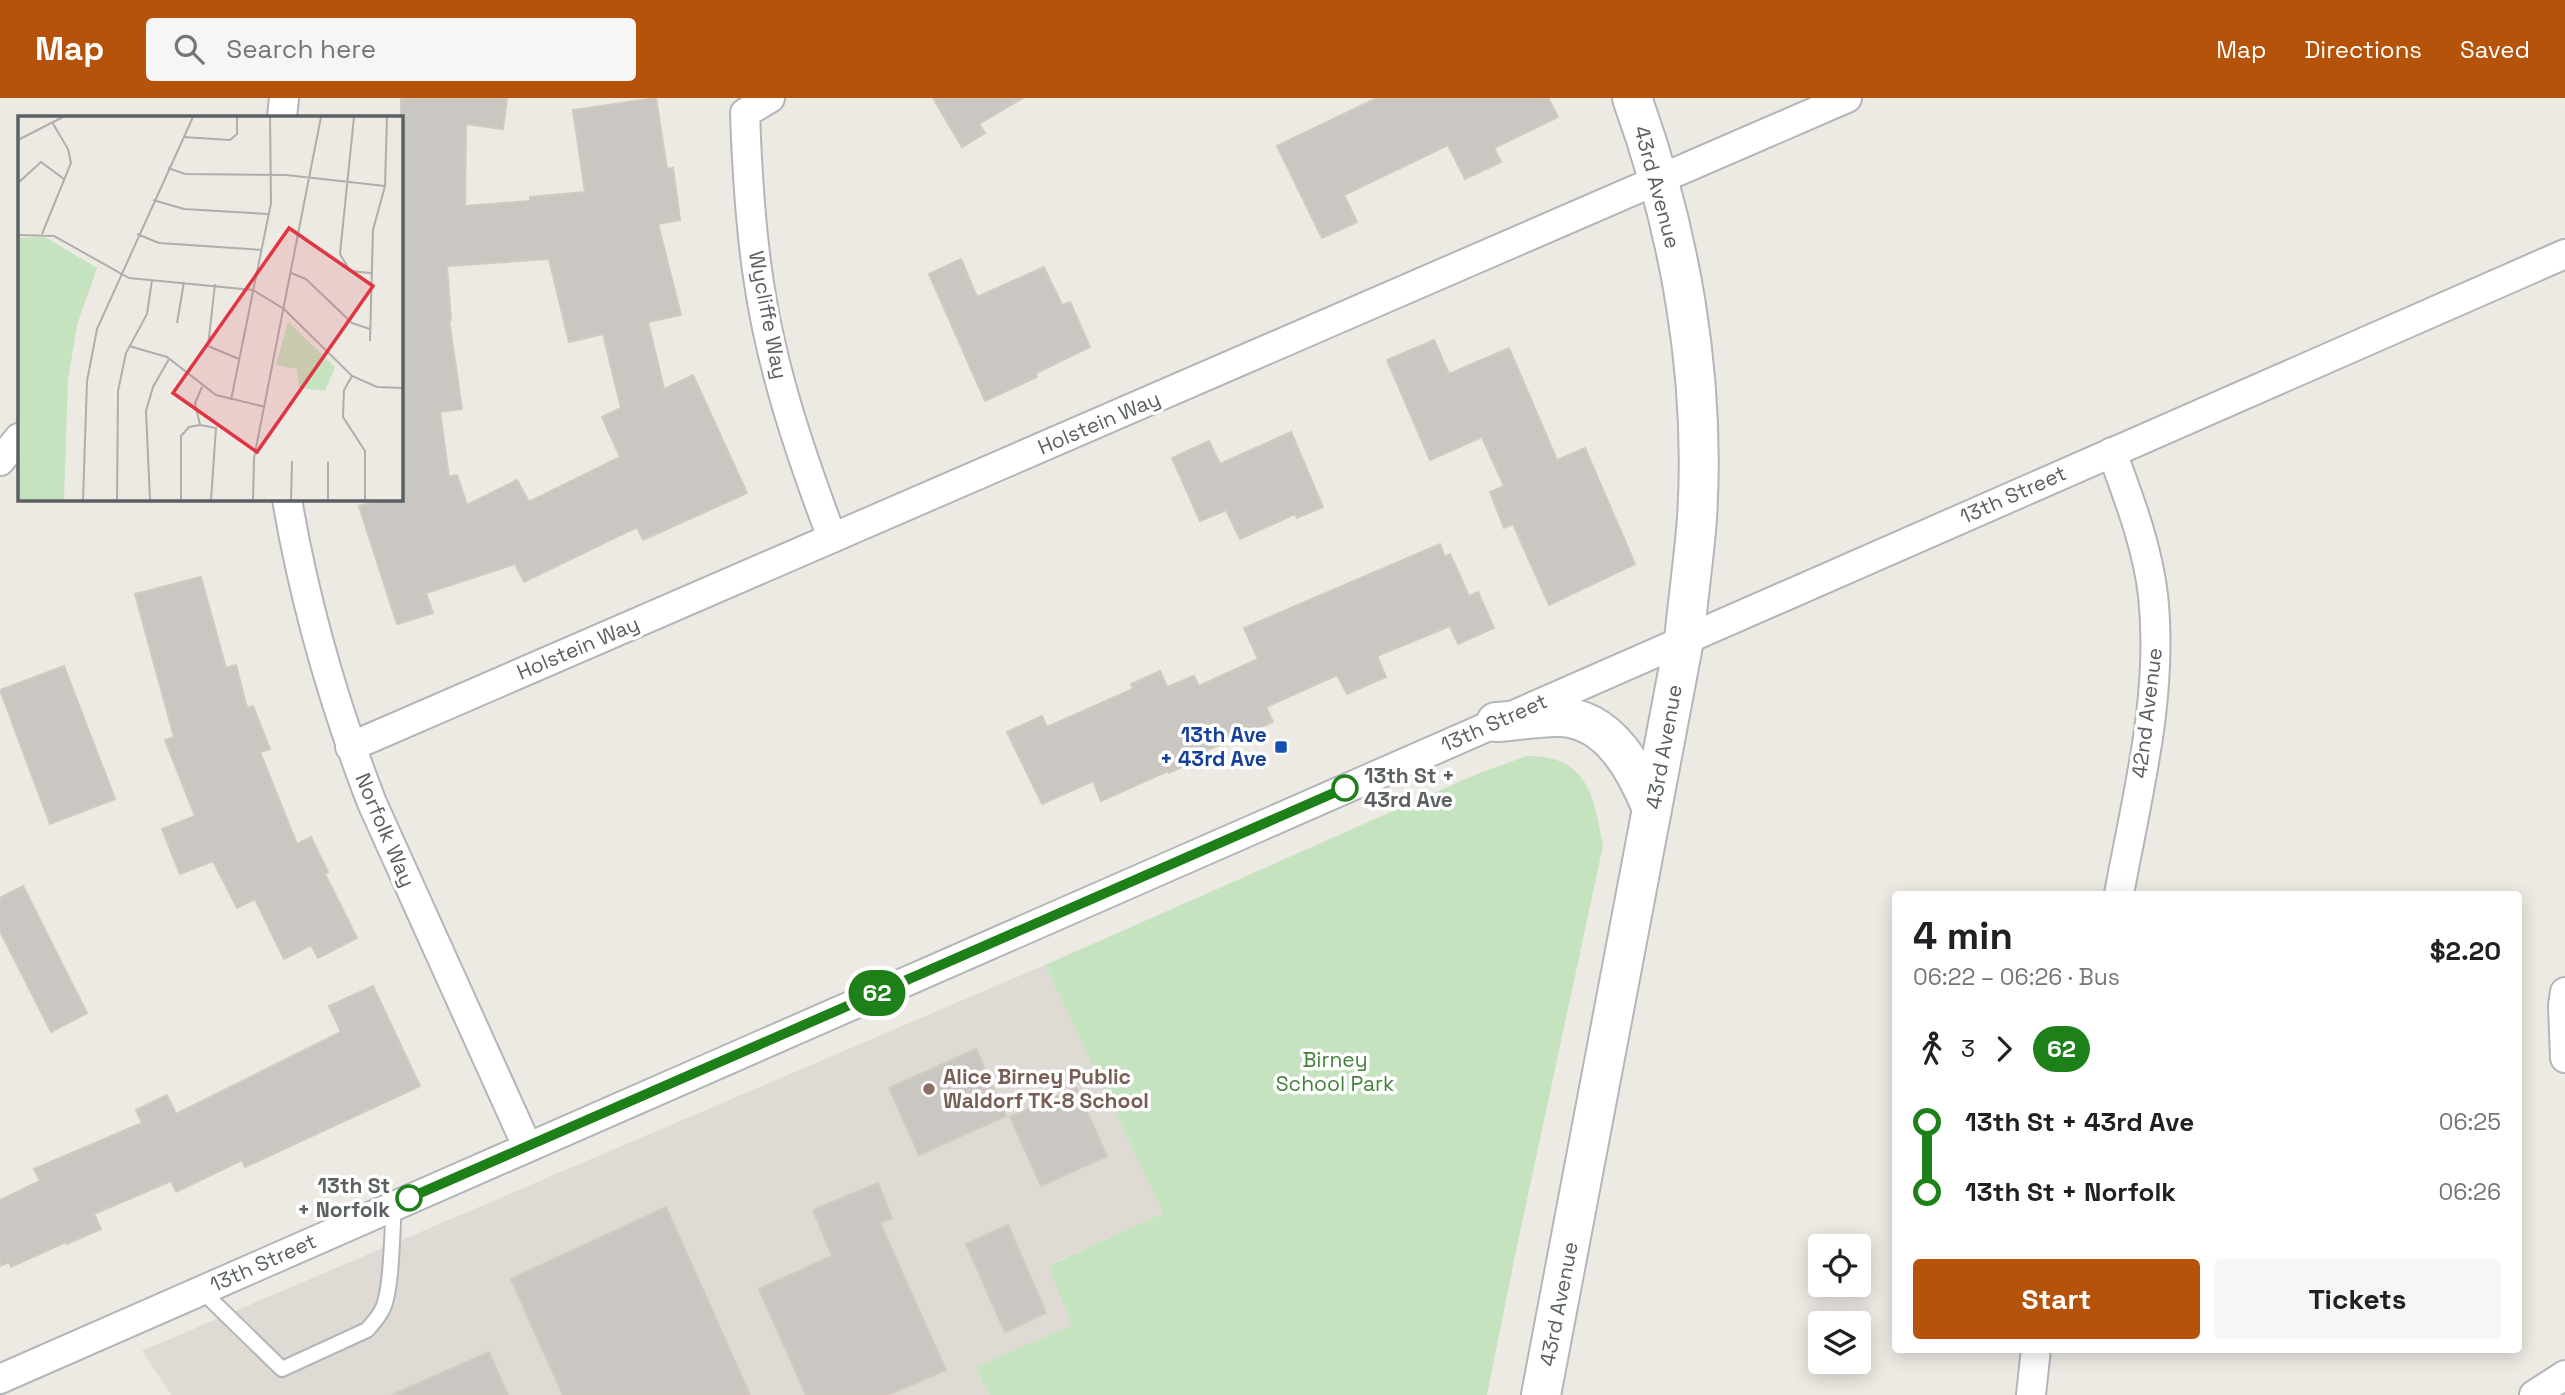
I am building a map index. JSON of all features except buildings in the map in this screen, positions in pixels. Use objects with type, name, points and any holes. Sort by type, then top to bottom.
[{"type":"street","points":[[282,116],[284,98]]},
{"type":"street","name":"Wycliffe Way","points":[[770,98],[745,113],[747,189],[759,284],[779,378],[806,469],[832,538]]},
{"type":"street","name":"43rd Avenue","points":[[1541,1395],[1684,640],[1697,516],[1698,425],[1692,352],[1681,278],[1659,180],[1632,98]]},
{"type":"street","name":"Holstein Way","points":[[350,747],[1847,98]]},
{"type":"street","name":"13th Street","points":[[0,1379],[2565,254]]},
{"type":"street","points":[[0,461],[18,439]]},
{"type":"street","name":"42nd Avenue","points":[[2112,452],[2141,534],[2153,593],[2157,654],[2151,722],[2120,891]]},
{"type":"street","name":"Norfolk Way","points":[[287,500],[297,559],[318,649],[350,747],[372,803],[527,1146]]},
{"type":"street","points":[[1496,722],[1563,717],[1586,723],[1606,735],[1624,755],[1640,780],[1652,809]]},
{"type":"street","points":[[2565,992],[2565,1058]]},
{"type":"street","points":[[2031,1395],[2036,1353]]},
{"type":"street","points":[[2534,1395],[2565,1375]]},
{"type":"lane","points":[[201,1290],[282,1369],[367,1330],[376,1320],[384,1307],[387,1292],[394,1205]]},
{"type":"shaded area","name":"Alice Birney Public Waldorf TK-8 School","points":[[1045,965],[1163,1213],[1049,1265],[1073,1325],[975,1367],[990,1395],[171,1395],[142,1351]]},
{"type":"green space","name":"Birney School Park","points":[[1527,756],[1563,763],[1575,771],[1591,796],[1603,846],[1487,1395],[990,1395],[975,1367],[1072,1325],[1048,1266],[1163,1213],[1045,965],[1477,774]]},
{"type":"bus line","name":"62","points":[[409,1198],[1345,788]]},
{"type":"place","name":"13th Ave + 43rd Ave","points":[[1281,747]]},
{"type":"place","name":"13th St + 43rd Ave","points":[[1345,788]]},
{"type":"place","name":"Alice Birney Public Waldorf TK-8 School","points":[[929,1089]]},
{"type":"place","name":"13th St + Norfolk","points":[[409,1198]]}]
